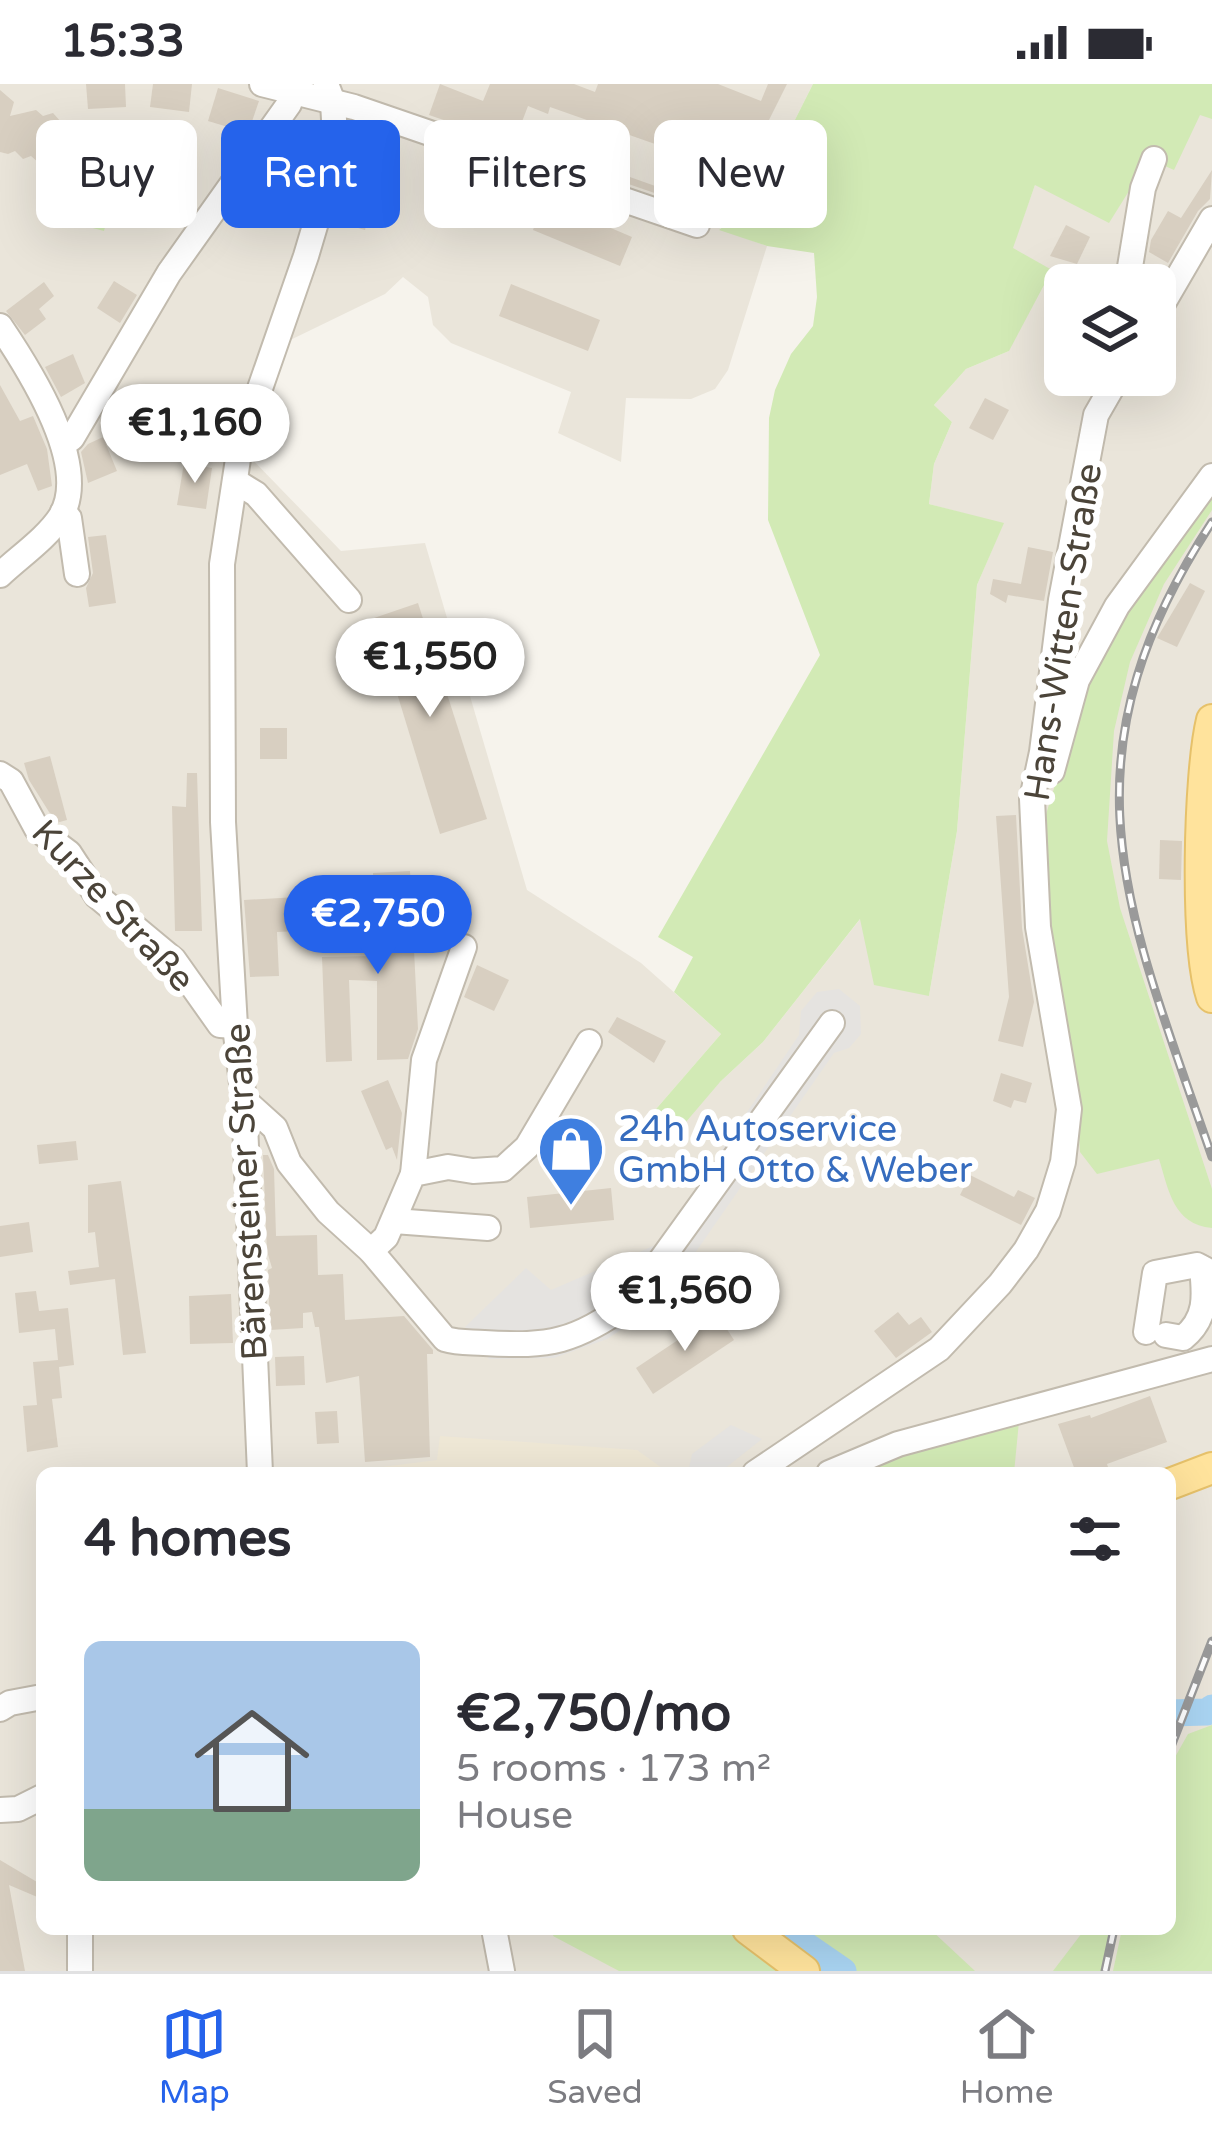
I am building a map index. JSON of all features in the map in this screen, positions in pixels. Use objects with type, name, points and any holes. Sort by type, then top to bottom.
[{"type":"main road","points":[[1212,720],[1203,917],[1212,997]]},
{"type":"main road","points":[[1176,1482],[1212,1468]]},
{"type":"main road","points":[[756,1935],[804,1971]]},
{"type":"street","points":[[262,84],[292,92],[329,93],[507,162],[550,172],[654,209]]},
{"type":"street","points":[[63,444],[72,438],[159,289],[289,104],[292,92]]},
{"type":"street","name":"Bärensteiner Straße","points":[[260,1467],[244,1100],[235,1026],[224,822],[223,564],[240,446],[336,155],[329,93]]},
{"type":"street","points":[[1130,264],[1143,188],[1154,159]]},
{"type":"street","points":[[1176,281],[1212,219]]},
{"type":"street","points":[[0,326],[32,377],[63,444],[70,471],[70,494],[63,512],[0,575]]},
{"type":"street","name":"Hans-Witten-Straße","points":[[764,1467],[939,1349],[1000,1284],[1048,1210],[1063,1162],[1069,1109],[1038,927],[1032,799],[1076,521],[1096,415],[1107,396]]},
{"type":"street","points":[[1035,824],[1077,680],[1117,606],[1212,476]]},
{"type":"street","points":[[235,481],[256,494],[349,600]]},
{"type":"street","points":[[63,512],[69,518],[77,574]]},
{"type":"street","name":"Kurze Straße","points":[[0,774],[11,781],[37,829],[69,853],[97,896],[174,960],[220,1025],[235,1026]]},
{"type":"street","points":[[371,1251],[386,1237],[413,1174],[424,1060],[464,947]]},
{"type":"street","points":[[244,1100],[275,1128],[289,1163],[328,1212],[371,1251],[446,1339],[524,1347],[561,1341],[630,1304],[832,1023]]},
{"type":"street","points":[[413,1174],[448,1167],[503,1168],[527,1148],[589,1042]]},
{"type":"street","points":[[394,1221],[488,1228]]},
{"type":"street","points":[[1197,1265],[1207,1270],[1206,1301],[1195,1329],[1183,1338],[1156,1334],[1155,1273],[1197,1265]]},
{"type":"street","points":[[843,1467],[898,1444],[1212,1359]]},
{"type":"street","points":[[0,1709],[36,1698]]},
{"type":"street","points":[[0,1810],[18,1809],[36,1800]]},
{"type":"street","points":[[80,1935],[80,1971]]},
{"type":"street","points":[[495,1935],[502,1971]]},
{"type":"shaded area","points":[[0,84],[813,84],[795,120],[654,120],[654,228],[721,228],[767,246],[728,370],[715,389],[691,399],[626,398],[621,462],[558,433],[571,392],[451,343],[433,325],[428,297],[403,277],[385,294],[280,345],[250,457],[341,551],[425,543],[527,890],[641,963],[721,1034],[650,1116],[720,1082],[763,1042],[861,918],[929,996],[957,831],[977,585],[1003,524],[929,504],[934,464],[952,422],[934,405],[966,369],[1009,351],[1012,248],[1035,185],[1212,84],[1212,1971],[0,1971]]},
{"type":"shaded area","points":[[839,989],[860,1006],[861,1034],[849,1048],[834,1053],[651,1310],[607,1339],[554,1358],[489,1359],[465,1327],[526,1268],[551,1290],[658,1244],[799,1035],[801,1011],[817,992]]},
{"type":"shaded area","points":[[731,1425],[762,1439],[727,1467],[689,1467],[692,1454]]},
{"type":"shaded area","points":[[440,1436],[637,1450],[661,1467],[382,1467],[437,1460]]},
{"type":"green space","points":[[813,84],[1212,84],[1212,119],[1200,115],[1174,170],[1149,159],[1109,223],[1035,185],[1013,248],[1044,265],[1044,285],[1009,351],[966,369],[934,405],[952,422],[934,464],[929,504],[1004,523],[977,585],[957,831],[929,996],[874,985],[860,919],[763,1042],[720,1082],[674,1136],[650,1116],[721,1034],[674,992],[693,957],[658,937],[820,655],[768,520],[769,418],[791,354],[813,326],[817,297],[814,253],[767,246],[719,230],[827,228],[827,120],[795,120]]},
{"type":"green space","points":[[1212,491],[1212,510],[1164,584],[1130,662],[1114,731],[1107,841],[1120,908],[1212,1189],[1212,1228],[1181,1213],[1159,1159],[1097,1174],[1080,1152],[1077,1105],[1052,954],[1044,821],[1098,657],[1144,580]]},
{"type":"green space","points":[[1020,1411],[1015,1467],[847,1467]]},
{"type":"green space","points":[[1212,1725],[1212,1971],[1113,1971],[1121,1935],[1176,1935],[1176,1755],[1188,1734]]},
{"type":"green space","points":[[746,1935],[789,1971],[619,1971],[553,1936]]},
{"type":"green space","points":[[774,1935],[936,1935],[975,1971],[818,1971]]},
{"type":"green space","points":[[1080,1935],[1110,1935],[1101,1971],[1053,1971]]},
{"type":"building","points":[[86,84],[125,84],[126,107],[88,109]]},
{"type":"building","points":[[153,84],[192,84],[189,112],[150,107]]},
{"type":"building","points":[[440,84],[483,101],[490,84],[574,84],[595,92],[598,84],[718,84],[761,101],[768,84],[787,84],[769,120],[654,120],[654,144],[630,135],[630,120],[587,120],[550,107],[548,114],[528,106],[523,120],[444,120],[429,115]]},
{"type":"building","points":[[218,88],[259,101],[252,120],[221,120],[221,125],[208,121]]},
{"type":"building","points":[[0,90],[14,102],[10,116],[36,110],[43,116],[53,113],[59,120],[36,120],[36,160],[31,156],[23,159],[15,151],[0,152]]},
{"type":"building","points":[[1212,170],[1210,199],[1168,263],[1149,252],[1168,211],[1181,218]]},
{"type":"building","points":[[630,177],[654,186],[654,193],[630,185]]},
{"type":"building","points":[[1066,225],[1090,237],[1077,264],[1050,256]]},
{"type":"building","points":[[611,228],[632,237],[620,266],[533,230]]},
{"type":"building","points":[[114,281],[137,295],[120,323],[97,308]]},
{"type":"building","points":[[44,282],[54,296],[39,309],[46,319],[25,335],[6,311]]},
{"type":"building","points":[[511,284],[600,320],[588,351],[499,316]]},
{"type":"building","points":[[73,354],[85,383],[61,397],[45,367]]},
{"type":"building","points":[[0,385],[20,421],[33,416],[47,449],[52,486],[38,491],[27,464],[0,475]]},
{"type":"building","points":[[985,398],[1009,410],[993,440],[969,428]]},
{"type":"building","points":[[103,437],[117,471],[88,483],[81,452]]},
{"type":"building","points":[[184,463],[212,468],[206,509],[177,505]]},
{"type":"building","points":[[106,535],[116,603],[89,607],[86,588],[93,573],[88,537]]},
{"type":"building","points":[[1028,547],[1053,552],[1044,601],[1008,595],[1006,603],[990,594],[993,579],[1021,584]]},
{"type":"building","points":[[1190,583],[1205,591],[1177,647],[1157,638]]},
{"type":"building","points":[[418,603],[487,819],[440,834],[374,618]]},
{"type":"building","points":[[260,728],[287,728],[287,759],[260,759]]},
{"type":"building","points":[[50,756],[67,820],[56,823],[24,763]]},
{"type":"building","points":[[187,773],[197,773],[202,931],[175,931],[172,806],[186,807]]},
{"type":"building","points":[[1016,815],[1022,928],[1034,1002],[1023,1047],[998,1041],[1009,997],[996,816]]},
{"type":"building","points":[[1160,840],[1182,841],[1181,880],[1159,879]]},
{"type":"building","points":[[410,871],[418,1029],[408,1059],[377,1060],[377,981],[349,980],[352,1061],[326,1062],[322,957],[377,956],[373,873]]},
{"type":"building","points":[[298,897],[300,931],[277,932],[279,976],[250,977],[244,900]]},
{"type":"building","points":[[477,965],[509,980],[494,1011],[464,997]]},
{"type":"building","points":[[617,1017],[666,1041],[654,1063],[608,1032]]},
{"type":"building","points":[[1001,1073],[1032,1083],[1026,1103],[1014,1100],[1011,1108],[993,1101]]},
{"type":"building","points":[[388,1080],[402,1113],[397,1160],[392,1147],[386,1150],[361,1091]]},
{"type":"building","points":[[76,1141],[78,1160],[39,1164],[37,1145]]},
{"type":"building","points":[[263,1155],[268,1155],[274,1169],[276,1236],[317,1235],[318,1275],[343,1274],[345,1320],[404,1316],[433,1350],[427,1354],[430,1457],[365,1462],[359,1376],[326,1383],[319,1327],[315,1327],[312,1312],[303,1313],[303,1328],[270,1330],[268,1270],[272,1268],[267,1251]]},
{"type":"building","points":[[970,1175],[1014,1197],[1018,1190],[1035,1198],[1021,1225],[960,1195]]},
{"type":"building","points":[[121,1181],[146,1353],[123,1355],[115,1279],[70,1285],[68,1271],[99,1267],[95,1232],[88,1233],[88,1185]]},
{"type":"building","name":"24h Autoservice GmbH Otto & Weber","points":[[611,1188],[614,1220],[530,1228],[527,1197]]},
{"type":"building","points":[[29,1222],[33,1252],[0,1257],[0,1226]]},
{"type":"building","points":[[36,1291],[39,1311],[68,1308],[74,1365],[59,1367],[62,1398],[52,1399],[58,1447],[27,1452],[23,1406],[37,1405],[33,1362],[58,1360],[55,1329],[19,1333],[15,1293]]},
{"type":"building","points":[[231,1294],[233,1343],[190,1344],[189,1296]]},
{"type":"building","points":[[898,1312],[909,1325],[921,1317],[932,1332],[896,1358],[874,1331]]},
{"type":"building","points":[[717,1314],[734,1340],[653,1394],[636,1368]]},
{"type":"building","points":[[304,1356],[305,1385],[276,1386],[275,1357]]},
{"type":"building","points":[[1150,1396],[1167,1442],[1108,1467],[1074,1467],[1058,1424],[1091,1418]]},
{"type":"building","points":[[337,1411],[339,1443],[317,1444],[315,1412]]},
{"type":"building","points":[[0,1860],[36,1881],[36,1896],[9,1885],[25,1971],[0,1971]]},
{"type":"waterway","points":[[1176,1713],[1212,1708]]},
{"type":"waterway","points":[[791,1935],[843,1971]]},
{"type":"railway","points":[[1212,522],[1163,608],[1134,688],[1121,764],[1121,837],[1133,911],[1212,1157]]},
{"type":"railway","points":[[1176,1734],[1212,1641]]},
{"type":"railway","points":[[1105,1971],[1113,1935]]},
{"type":"place","name":"24h Autoservice GmbH Otto & Weber","points":[[571,1208]]}]
